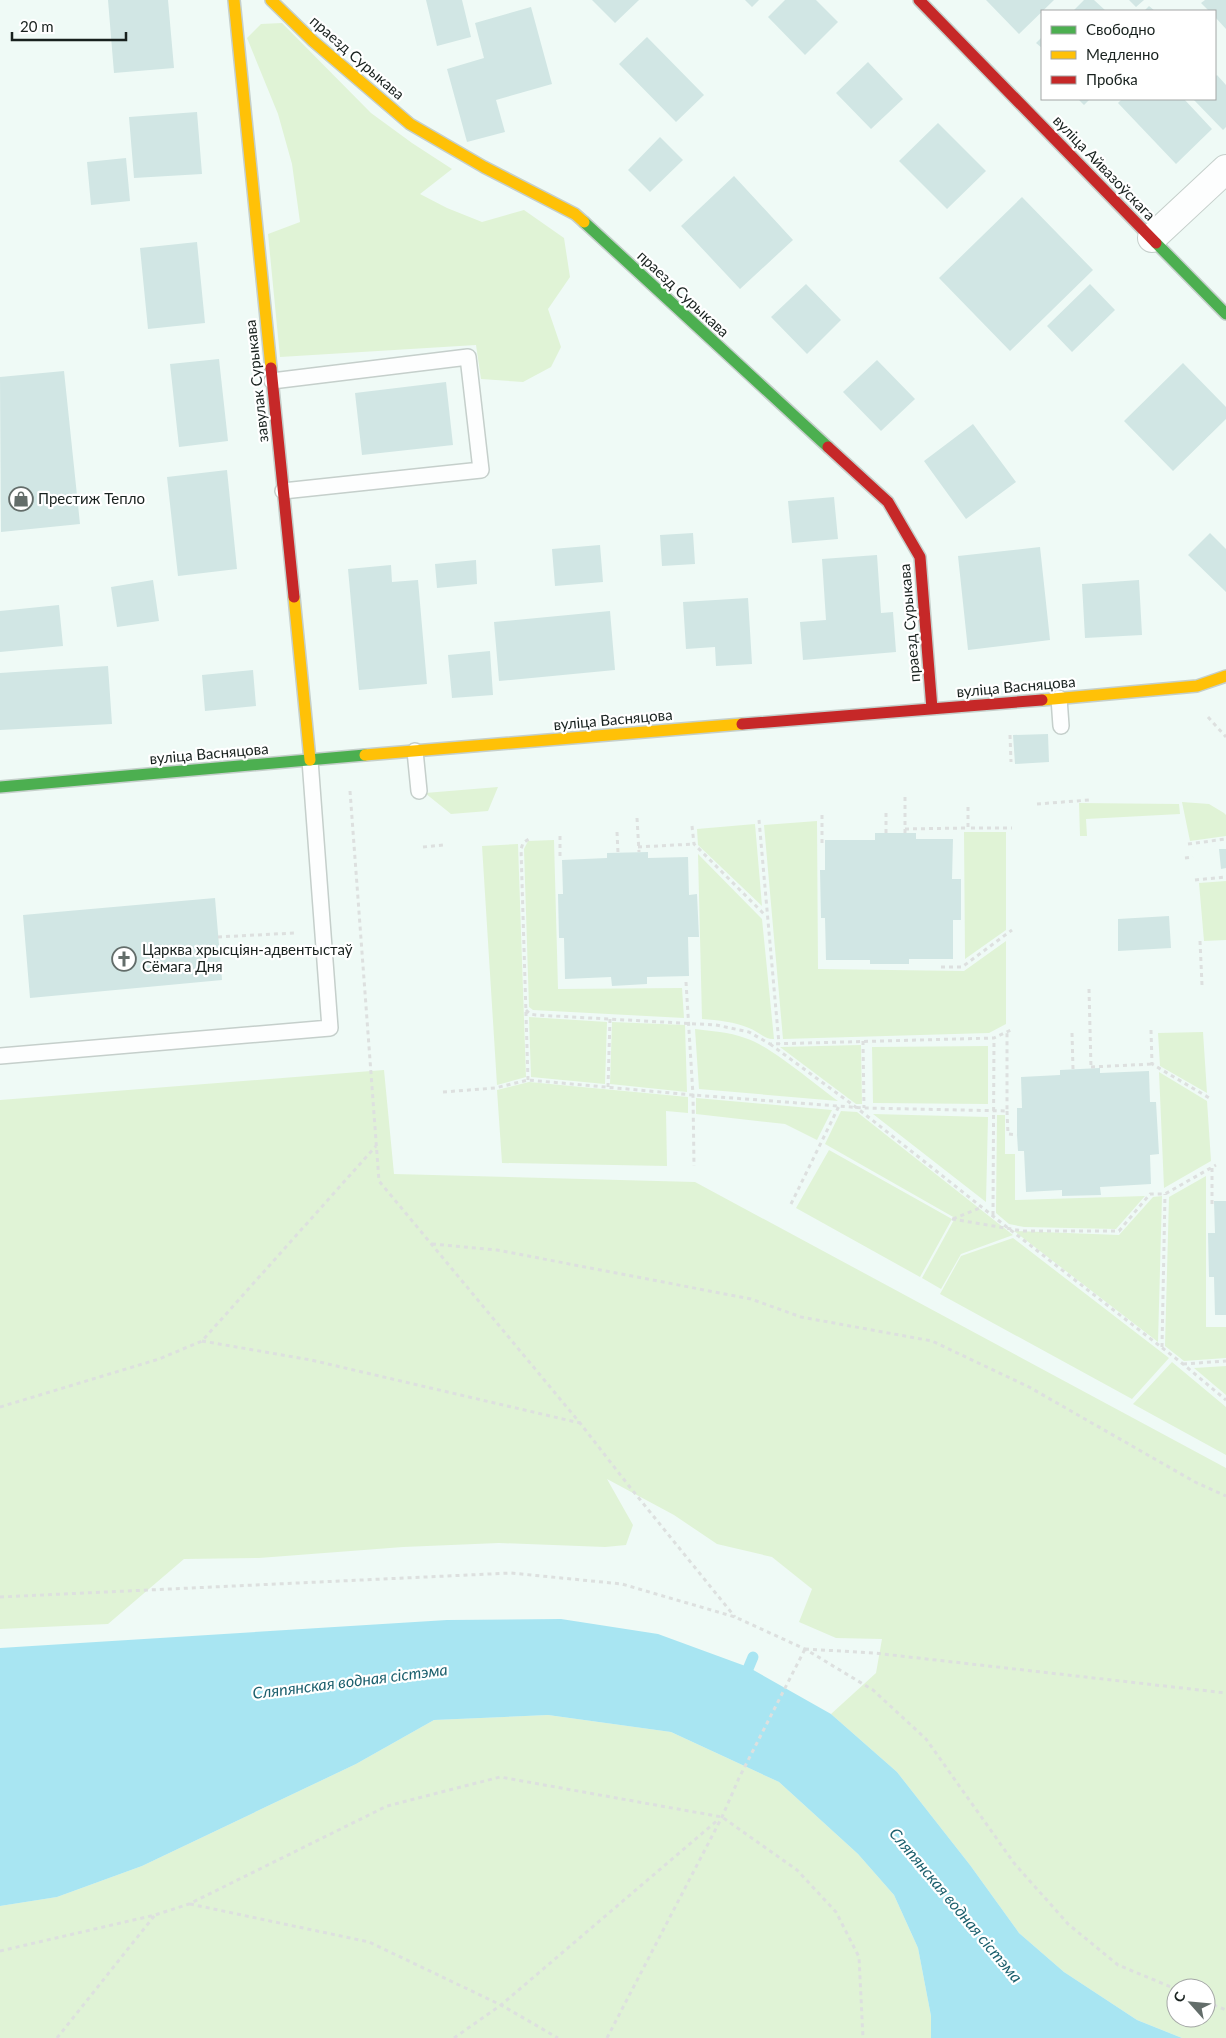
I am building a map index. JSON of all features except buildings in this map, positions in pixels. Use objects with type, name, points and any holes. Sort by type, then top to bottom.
[{"type":"street","name":"завулак Сурыкава","points":[[234,0],[310,760]]},
{"type":"street","name":"праезд Сурыкава","points":[[271,0],[313,41],[410,124],[484,167],[575,214],[888,502],[920,557],[932,709]]},
{"type":"street","name":"вуліца Айвазоўскага","points":[[919,0],[1226,314]]},
{"type":"street","points":[[1152,238],[1226,169]]},
{"type":"street","name":"вуліца Васняцова","points":[[0,787],[415,751],[1173,690],[1197,686],[1226,676]]},
{"type":"lane","points":[[272,381],[468,357],[480,470],[283,491]]},
{"type":"lane","points":[[1059,698],[1061,726]]},
{"type":"lane","points":[[415,751],[419,790]]},
{"type":"lane","points":[[0,1056],[330,1028],[310,760]]},
{"type":"path","points":[[1206,715],[1226,737]]},
{"type":"path","points":[[1010,736],[1011,762]]},
{"type":"path","points":[[349,788],[379,1181],[580,1423],[735,1617]]},
{"type":"path","points":[[905,795],[905,831],[1012,828]]},
{"type":"path","points":[[1037,804],[1090,800]]},
{"type":"path","points":[[968,807],[968,828]]},
{"type":"path","points":[[886,810],[886,833]]},
{"type":"path","points":[[822,815],[822,843]]},
{"type":"path","points":[[637,818],[639,852]]},
{"type":"path","points":[[759,820],[779,1044]]},
{"type":"path","points":[[692,826],[694,844],[767,916]]},
{"type":"path","points":[[617,832],[618,853]]},
{"type":"path","points":[[560,836],[560,859]]},
{"type":"path","points":[[528,1080],[521,849],[523,843],[529,839]]},
{"type":"path","points":[[1188,844],[1226,839]]},
{"type":"path","points":[[638,847],[694,844]]},
{"type":"path","points":[[423,847],[444,845]]},
{"type":"path","points":[[1186,858],[1193,857]]},
{"type":"path","points":[[1196,880],[1226,877]]},
{"type":"path","points":[[941,967],[962,967],[1012,930]]},
{"type":"path","points":[[218,937],[266,935]]},
{"type":"path","points":[[1200,941],[1202,985]]},
{"type":"path","points":[[686,982],[694,1166]]},
{"type":"path","points":[[1090,989],[1091,1068],[1152,1064],[1211,1099]]},
{"type":"path","points":[[526,1010],[530,1014],[536,1015],[689,1022],[749,1032],[770,1044],[857,1108],[1162,1347],[1226,1400]]},
{"type":"path","points":[[608,1087],[610,1019]]},
{"type":"path","points":[[770,1044],[994,1038],[1014,1029]]},
{"type":"path","points":[[1151,1030],[1152,1064]]},
{"type":"path","points":[[1007,1032],[1008,1134],[1017,1135]]},
{"type":"path","points":[[1072,1033],[1073,1069]]},
{"type":"path","points":[[993,1215],[994,1038]]},
{"type":"path","points":[[863,1041],[864,1108]]},
{"type":"path","points":[[443,1092],[495,1088],[528,1080],[857,1108],[1007,1111]]},
{"type":"path","points":[[791,1204],[839,1106]]},
{"type":"path","points":[[0,1407],[159,1359],[202,1341],[376,1145]]},
{"type":"path","points":[[983,1207],[952,1219],[1024,1231],[1119,1231],[1150,1194],[1165,1194],[1214,1166],[1212,1206]]},
{"type":"path","points":[[1162,1347],[1165,1194]]},
{"type":"path","points":[[431,1244],[498,1250],[751,1298],[801,1317],[932,1341],[1029,1387],[1196,1482],[1226,1496]]},
{"type":"path","points":[[202,1341],[311,1360],[580,1423]]},
{"type":"path","points":[[1183,1364],[1226,1362]]},
{"type":"path","points":[[0,1597],[511,1573],[622,1584],[735,1617],[805,1649],[873,1690],[926,1739],[1014,1863],[1068,1924],[1118,1965],[1166,1986]]},
{"type":"path","points":[[607,2038],[722,1817],[739,1778],[805,1649]]},
{"type":"path","points":[[805,1649],[874,1653],[1226,1693]]},
{"type":"path","points":[[0,1951],[155,1915],[189,1904],[387,1806],[500,1777],[722,1817],[797,1870],[836,1912],[859,1957],[863,2038]]},
{"type":"path","points":[[454,2038],[501,2005],[722,1817]]},
{"type":"path","points":[[189,1904],[368,1942],[501,2005],[558,2038]]},
{"type":"path","points":[[57,2038],[155,1915]]},
{"type":"green space","points":[[282,23],[371,113],[452,169],[420,194],[447,208],[482,222],[524,210],[564,238],[570,277],[548,309],[561,347],[551,367],[523,382],[481,379],[476,345],[280,357],[268,234],[300,222],[292,164],[278,114],[247,38],[261,24]]},
{"type":"green space","points":[[498,787],[488,811],[451,814],[425,793]]},
{"type":"green space","points":[[1182,802],[1209,804],[1224,813],[1226,815],[1226,836],[1190,841]]},
{"type":"green space","points":[[1079,803],[1179,804],[1180,814],[1086,819],[1087,836],[1080,836]]},
{"type":"green space","points":[[817,821],[818,969],[964,971],[1006,941],[1006,1024],[989,1033],[783,1039],[764,825]]},
{"type":"green space","points":[[755,824],[762,906],[698,845],[697,829]]},
{"type":"green space","points":[[964,832],[1006,832],[1006,930],[965,959]]},
{"type":"green space","points":[[554,840],[558,989],[682,988],[684,1018],[533,1010],[529,1007],[524,849],[528,841]]},
{"type":"green space","points":[[518,844],[526,1077],[497,1085],[482,846]]},
{"type":"green space","points":[[698,854],[762,919],[774,1039],[738,1024],[702,1019]]},
{"type":"green space","points":[[1226,881],[1226,940],[1204,941],[1199,883]]},
{"type":"green space","points":[[529,1017],[607,1022],[605,1084],[531,1077]]},
{"type":"green space","points":[[612,1022],[685,1025],[687,1092],[610,1084]]},
{"type":"green space","points":[[695,1029],[733,1034],[755,1042],[780,1057],[838,1101],[699,1089]]},
{"type":"green space","points":[[1203,1032],[1207,1093],[1160,1066],[1158,1033]]},
{"type":"green space","points":[[861,1045],[862,1104],[856,1104],[780,1047]]},
{"type":"green space","points":[[988,1046],[988,1104],[873,1103],[872,1047]]},
{"type":"green space","points":[[384,1070],[394,1174],[695,1182],[1226,1468],[1226,2038],[1182,2038],[1137,2020],[1064,1972],[1019,1933],[970,1865],[897,1772],[831,1714],[876,1673],[882,1639],[836,1638],[799,1622],[812,1589],[772,1557],[717,1544],[674,1515],[607,1479],[633,1525],[626,1545],[605,1547],[499,1543],[403,1547],[259,1558],[184,1559],[108,1624],[0,1629],[0,1100]]},
{"type":"green space","points":[[1159,1072],[1207,1101],[1211,1161],[1164,1188]]},
{"type":"green space","points":[[529,1082],[688,1097],[688,1113],[666,1111],[667,1166],[502,1163],[497,1090]]},
{"type":"green space","points":[[696,1098],[832,1110],[817,1140],[785,1124],[696,1114]]},
{"type":"green space","points":[[841,1111],[857,1112],[1013,1235],[961,1254],[941,1289],[922,1278],[955,1218],[825,1144]]},
{"type":"green space","points":[[873,1114],[988,1117],[986,1202]]},
{"type":"green space","points":[[997,1115],[1005,1115],[1005,1154],[1015,1154],[1015,1200],[1145,1196],[1116,1229],[1024,1227],[1009,1224],[996,1213]]},
{"type":"green space","points":[[829,1150],[952,1219],[920,1277],[796,1208]]},
{"type":"green space","points":[[1206,1176],[1206,1327],[1226,1327],[1226,1358],[1184,1361],[1165,1346],[1169,1197]]},
{"type":"green space","points":[[1162,1196],[1158,1342],[1014,1231],[1119,1235],[1153,1197]]},
{"type":"green space","points":[[1013,1238],[1169,1358],[1132,1399],[940,1294],[961,1256]]},
{"type":"green space","points":[[1172,1362],[1226,1407],[1226,1455],[1133,1404]]},
{"type":"green space","points":[[1226,1366],[1226,1395],[1194,1368]]},
{"type":"green space","points":[[548,1715],[671,1732],[779,1782],[858,1854],[894,1895],[918,1948],[931,2016],[931,2038],[0,2038],[0,1906],[57,1897],[142,1866],[356,1764],[434,1720]]},
{"type":"water","name":"Сляпянская водная сістэма","points":[[561,1619],[658,1634],[748,1667],[831,1714],[897,1772],[970,1865],[1019,1933],[1064,1972],[1137,2020],[1182,2038],[931,2038],[931,2016],[918,1948],[894,1895],[858,1854],[779,1782],[671,1732],[548,1715],[434,1720],[356,1764],[142,1866],[57,1897],[0,1906],[0,1648],[447,1620]]},
{"type":"waterway","points":[[743,1681],[753,1657]]},
{"type":"traffic: fast","points":[[584,222],[828,447]]},
{"type":"traffic: fast","points":[[1156,243],[1226,314]]},
{"type":"traffic: fast","points":[[0,787],[365,755]]},
{"type":"traffic: slow","points":[[234,0],[271,368]]},
{"type":"traffic: slow","points":[[271,0],[313,41],[410,124],[484,167],[575,214],[584,222]]},
{"type":"traffic: slow","points":[[294,597],[310,760]]},
{"type":"traffic: slow","points":[[1042,700],[1197,686],[1226,676]]},
{"type":"traffic: slow","points":[[365,755],[742,724]]},
{"type":"traffic: jam","points":[[919,0],[1156,243]]},
{"type":"traffic: jam","points":[[271,368],[294,597]]},
{"type":"traffic: jam","points":[[828,447],[888,502],[920,557],[932,709]]},
{"type":"traffic: jam","points":[[742,724],[1042,700]]},
{"type":"place","name":"Престиж Тепло","points":[[21,499]]},
{"type":"place","name":"Царква хрысціян-адвентыстаў Сёмага Дня","points":[[124,959]]}]
